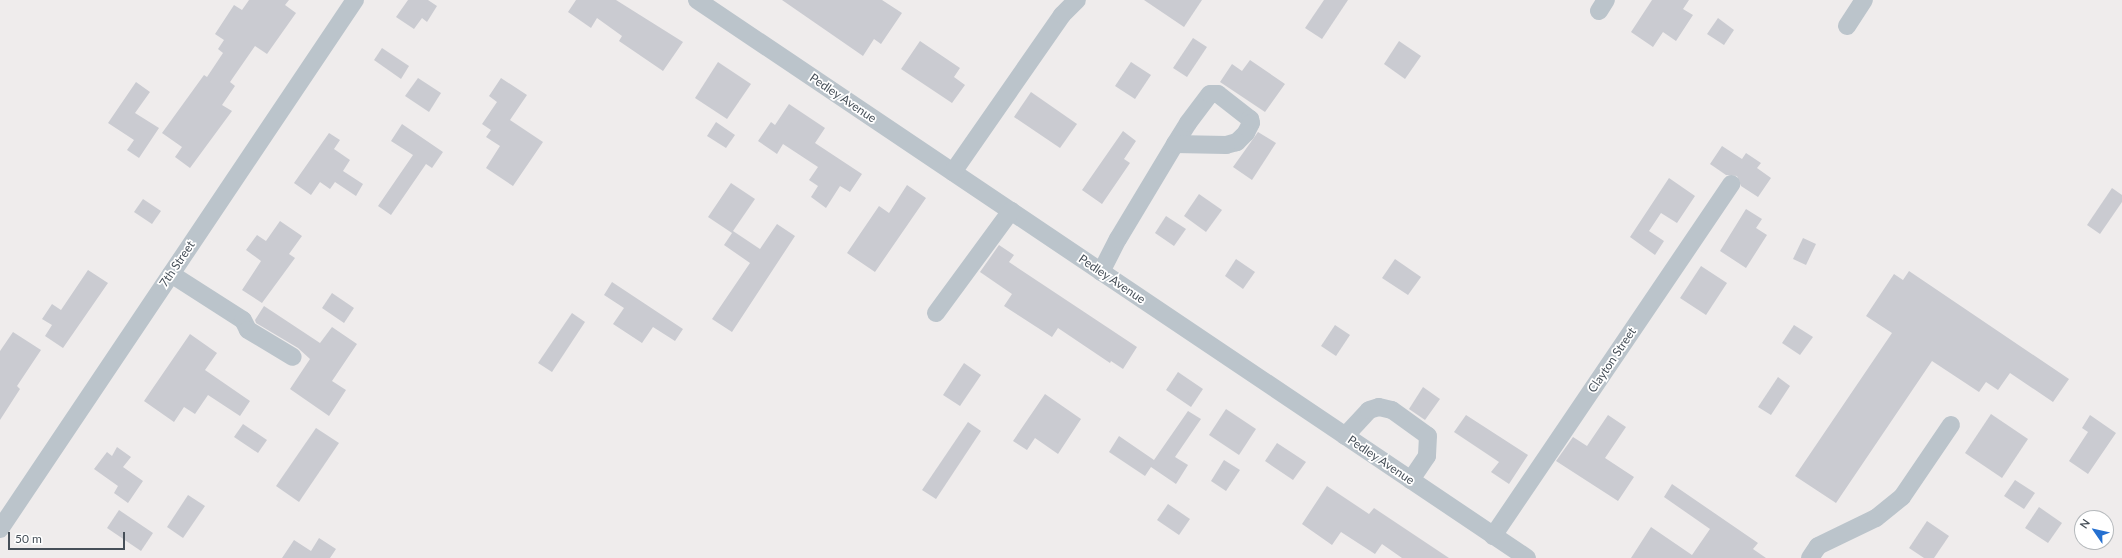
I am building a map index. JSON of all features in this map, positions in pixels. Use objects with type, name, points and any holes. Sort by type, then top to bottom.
[{"type":"street","name":"7th Street","points":[[0,529],[355,0]]},
{"type":"street","name":"Pedley Avenue","points":[[697,0],[1526,558]]},
{"type":"street","points":[[953,172],[1062,15],[1077,0]]},
{"type":"street","points":[[1847,26],[1864,0]]},
{"type":"street","points":[[1101,272],[1118,239],[1175,144]]},
{"type":"street","name":"Clayton Street","points":[[1493,536],[1731,184]]},
{"type":"street","points":[[936,314],[1011,211]]},
{"type":"street","points":[[171,274],[243,320],[248,330],[292,358]]},
{"type":"street","points":[[1345,436],[1369,410],[1379,407],[1392,410],[1428,436],[1427,456],[1411,480]]},
{"type":"street","points":[[1810,558],[1818,546],[1876,518],[1902,497],[1951,425]]},
{"type":"building","points":[[249,0],[289,0],[285,5],[296,13],[267,54],[255,46],[230,82],[235,86],[222,105],[232,111],[190,168],[175,157],[182,147],[162,133],[204,75],[207,77],[223,53],[218,49],[224,40],[215,34],[234,5],[242,10]]},
{"type":"building","points":[[408,0],[428,0],[437,6],[427,22],[422,18],[414,29],[396,17]]},
{"type":"building","points":[[576,0],[616,0],[683,42],[663,71],[619,41],[622,36],[597,18],[591,28],[568,12]]},
{"type":"building","points":[[782,0],[882,0],[902,13],[881,44],[874,39],[863,56]]},
{"type":"building","points":[[1144,0],[1202,0],[1184,27]]},
{"type":"building","points":[[1324,0],[1348,0],[1322,39],[1305,28]]},
{"type":"building","points":[[1652,0],[1689,0],[1683,9],[1693,15],[1676,41],[1663,32],[1653,47],[1631,32]]},
{"type":"building","points":[[1718,18],[1734,30],[1724,45],[1707,34]]},
{"type":"building","points":[[1193,38],[1207,47],[1187,77],[1173,68]]},
{"type":"building","points":[[920,41],[960,68],[954,77],[965,85],[952,103],[901,69]]},
{"type":"building","points":[[1399,41],[1421,56],[1405,79],[1384,64]]},
{"type":"building","points":[[382,48],[409,66],[401,79],[374,60]]},
{"type":"building","points":[[1250,60],[1285,84],[1265,112],[1220,82],[1232,64],[1242,71]]},
{"type":"building","points":[[718,62],[751,84],[727,119],[695,98]]},
{"type":"building","points":[[1131,62],[1151,75],[1135,99],[1115,86]]},
{"type":"building","points":[[418,78],[441,93],[429,112],[405,96]]},
{"type":"building","points":[[501,78],[527,95],[510,120],[543,142],[513,186],[486,168],[500,146],[486,137],[491,130],[482,124],[497,102],[489,96]]},
{"type":"building","points":[[136,82],[150,92],[135,113],[159,128],[139,158],[127,150],[134,140],[108,123]]},
{"type":"building","points":[[1031,92],[1077,124],[1060,148],[1014,117]]},
{"type":"building","points":[[789,104],[825,128],[815,143],[862,174],[850,192],[840,186],[826,208],[811,197],[818,186],[809,180],[818,167],[783,144],[777,154],[758,141],[771,122],[775,125]]},
{"type":"building","points":[[716,122],[735,135],[726,148],[707,136]]},
{"type":"building","points":[[402,124],[443,152],[432,168],[426,164],[391,215],[378,206],[413,155],[391,141]]},
{"type":"building","points":[[1123,131],[1136,141],[1124,159],[1130,163],[1102,204],[1082,190]]},
{"type":"building","points":[[1258,132],[1276,143],[1252,180],[1233,167]]},
{"type":"building","points":[[329,133],[340,140],[334,149],[350,160],[343,171],[363,184],[356,196],[335,182],[330,189],[320,182],[311,195],[294,183]]},
{"type":"building","points":[[1722,146],[1742,159],[1746,153],[1761,163],[1757,168],[1771,178],[1758,197],[1741,186],[1737,176],[1726,175],[1710,164]]},
{"type":"building","points":[[1669,178],[1695,196],[1677,223],[1661,213],[1649,231],[1664,241],[1655,255],[1630,237]]},
{"type":"building","points":[[731,183],[755,199],[733,231],[760,249],[777,224],[795,236],[732,332],[712,319],[750,263],[724,245],[732,233],[708,217]]},
{"type":"building","points":[[907,185],[926,198],[875,272],[847,253],[879,206],[889,213]]},
{"type":"building","points":[[2112,188],[2122,195],[2122,202],[2100,234],[2087,225]]},
{"type":"building","points":[[1199,194],[1222,210],[1206,232],[1184,216]]},
{"type":"building","points":[[143,199],[161,211],[152,224],[134,212]]},
{"type":"building","points":[[1746,209],[1762,219],[1756,228],[1767,235],[1746,268],[1720,251]]},
{"type":"building","points":[[1166,216],[1186,229],[1174,246],[1155,233]]},
{"type":"building","points":[[280,221],[302,236],[289,254],[295,258],[262,303],[242,290],[261,261],[246,250],[257,235],[266,241]]},
{"type":"building","points":[[1803,238],[1816,244],[1806,265],[1793,259]]},
{"type":"building","points":[[999,245],[1014,255],[1009,262],[1137,347],[1123,369],[1111,361],[1110,363],[1058,328],[1052,337],[1004,306],[1012,294],[980,272]]},
{"type":"building","points":[[1236,259],[1255,272],[1243,289],[1225,276]]},
{"type":"building","points":[[1395,259],[1421,277],[1408,295],[1382,278]]},
{"type":"building","points":[[1701,266],[1727,283],[1706,315],[1680,298]]},
{"type":"building","points":[[88,270],[108,283],[63,348],[45,336],[52,325],[42,319],[52,304],[61,310]]},
{"type":"building","points":[[1909,271],[2069,379],[2053,402],[2010,373],[1998,390],[1986,382],[1979,392],[1932,361],[1836,503],[1795,476],[1892,333],[1866,316],[1894,274],[1903,280]]},
{"type":"building","points":[[612,282],[683,329],[675,341],[653,327],[642,343],[613,324],[624,308],[604,295]]},
{"type":"building","points":[[332,293],[354,308],[344,323],[322,308]]},
{"type":"building","points":[[264,306],[320,343],[332,327],[357,344],[332,381],[346,390],[329,416],[290,389],[310,359],[298,348],[256,323],[255,320]]},
{"type":"building","points":[[572,313],[585,322],[552,372],[538,363]]},
{"type":"building","points":[[1335,325],[1350,335],[1336,356],[1321,346]]},
{"type":"building","points":[[1794,325],[1813,337],[1800,355],[1782,343]]},
{"type":"building","points":[[13,332],[41,350],[17,386],[20,389],[0,420],[0,351]]},
{"type":"building","points":[[190,334],[217,353],[205,370],[250,401],[240,416],[208,395],[195,414],[184,407],[174,422],[144,401]]},
{"type":"building","points":[[964,363],[981,375],[960,406],[943,395]]},
{"type":"building","points":[[1178,372],[1203,389],[1191,407],[1166,390]]},
{"type":"building","points":[[1778,377],[1790,386],[1771,415],[1758,407]]},
{"type":"building","points":[[1423,387],[1440,399],[1425,420],[1409,409]]},
{"type":"building","points":[[1045,394],[1081,419],[1058,454],[1035,438],[1027,450],[1013,441]]},
{"type":"building","points":[[1226,409],[1256,429],[1239,455],[1209,435]]},
{"type":"building","points":[[1188,411],[1201,419],[1175,457],[1188,465],[1176,484],[1151,467],[1145,476],[1109,452],[1119,436],[1154,460]]},
{"type":"building","points":[[1991,414],[2028,439],[2002,478],[1965,453]]},
{"type":"building","points":[[1466,415],[1528,455],[1509,484],[1491,472],[1499,462],[1454,432]]},
{"type":"building","points":[[1608,415],[1626,427],[1605,458],[1634,477],[1618,501],[1556,461],[1573,437],[1587,446]]},
{"type":"building","points":[[2090,415],[2116,433],[2088,474],[2069,461],[2088,432],[2082,428]]},
{"type":"building","points":[[968,422],[981,431],[936,499],[922,490]]},
{"type":"building","points":[[243,424],[267,440],[258,453],[234,437]]},
{"type":"building","points":[[316,428],[339,443],[299,502],[276,486]]},
{"type":"building","points":[[1277,443],[1306,462],[1293,480],[1265,461]]},
{"type":"building","points":[[117,447],[131,457],[123,467],[143,481],[128,503],[114,493],[118,486],[94,469],[107,452],[112,456]]},
{"type":"building","points":[[1224,460],[1240,470],[1226,491],[1211,481]]},
{"type":"building","points":[[2015,480],[2035,493],[2024,509],[2004,496]]},
{"type":"building","points":[[1672,484],[1758,543],[1753,549],[1766,558],[1631,558],[1651,527],[1692,555],[1710,529],[1664,497]]},
{"type":"building","points":[[1327,486],[1369,514],[1374,508],[1449,558],[1402,558],[1382,544],[1375,554],[1341,532],[1332,545],[1302,524]]},
{"type":"building","points":[[188,495],[205,506],[183,538],[167,527]]},
{"type":"building","points":[[1168,504],[1190,519],[1179,535],[1157,520]]},
{"type":"building","points":[[2039,507],[2062,523],[2048,543],[2025,528]]},
{"type":"building","points":[[119,510],[153,533],[141,551],[107,528]]},
{"type":"building","points":[[1927,521],[1949,536],[1934,558],[1924,558],[1909,548]]},
{"type":"building","points":[[319,538],[336,549],[330,558],[282,558],[294,540],[311,551]]}]
